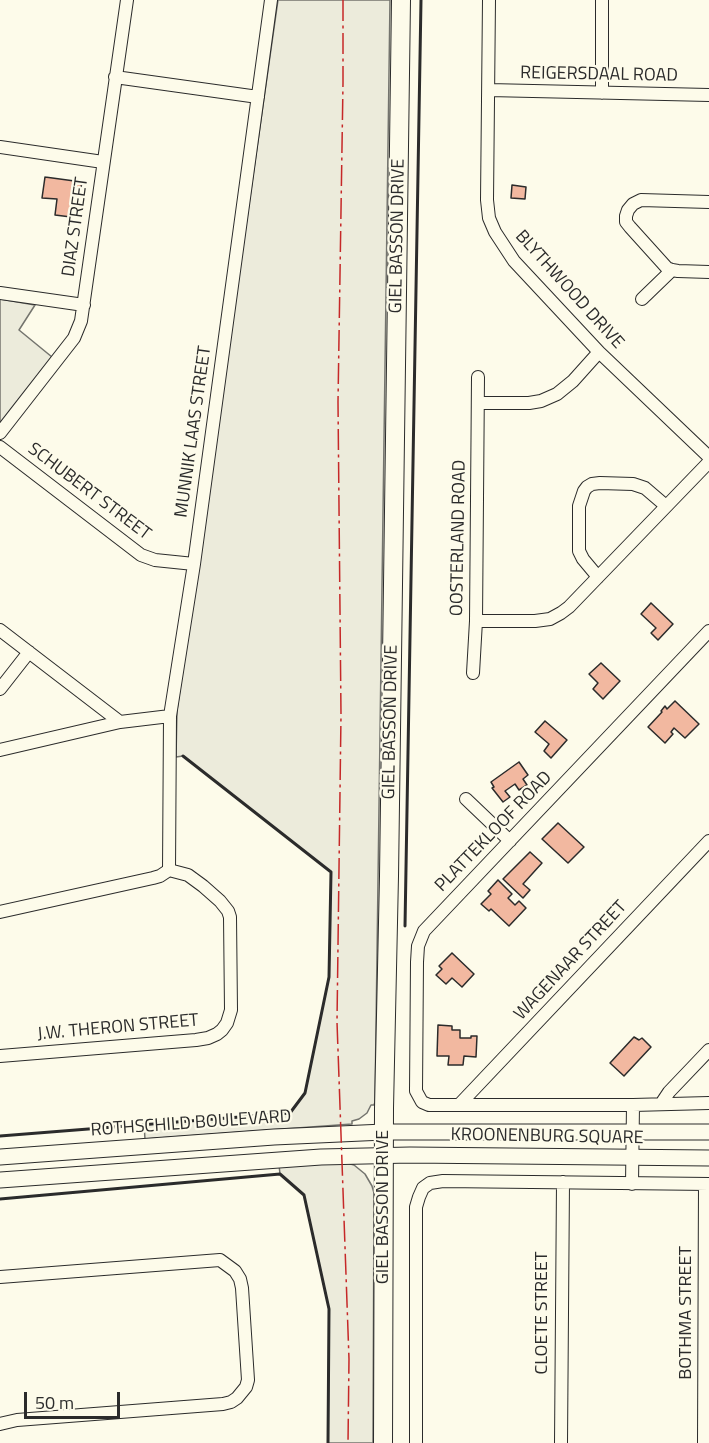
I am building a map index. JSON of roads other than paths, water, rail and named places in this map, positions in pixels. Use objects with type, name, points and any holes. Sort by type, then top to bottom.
[{"type":"main road","name":"GIEL BASSON DRIVE","points":[[383,1443],[384,1132],[401,0]]},
{"type":"street","name":"DIAZ STREET","points":[[0,433],[74,338],[81,321],[127,0]]},
{"type":"street","name":"MUNNIK LAAS STREET","points":[[169,870],[170,716],[194,564],[271,0]]},
{"type":"street","name":"BLYTHWOOD DRIVE","points":[[489,0],[487,200],[489,218],[495,232],[514,261],[599,352],[709,457]]},
{"type":"street","points":[[602,0],[602,93]]},
{"type":"street","points":[[115,77],[258,97]]},
{"type":"street","name":"REIGERSDAAL ROAD","points":[[489,90],[709,95]]},
{"type":"street","points":[[0,147],[104,162]]},
{"type":"street","points":[[709,202],[641,200],[633,204],[626,216],[630,227],[663,264],[672,270],[709,272]]},
{"type":"street","points":[[642,299],[672,270]]},
{"type":"street","points":[[0,293],[84,305]]},
{"type":"street","points":[[479,403],[541,401],[557,394],[573,381],[599,352]]},
{"type":"street","name":"OOSTERLAND ROAD","points":[[473,673],[476,621],[478,377]]},
{"type":"street","name":"SCHUBERT STREET","points":[[0,447],[141,555],[154,560],[194,564]]},
{"type":"street","points":[[476,621],[550,619],[569,607],[709,462]]},
{"type":"street","points":[[598,577],[579,551],[579,506],[587,487],[600,483],[633,484],[645,488],[666,506]]},
{"type":"street","points":[[0,630],[120,722]]},
{"type":"street","name":"PLATTEKLOOF ROAD","points":[[422,1102],[416,1091],[417,962],[420,939],[424,931],[709,631]]},
{"type":"street","points":[[0,689],[29,652]]},
{"type":"street","points":[[0,750],[120,722],[170,716]]},
{"type":"street","points":[[466,799],[510,841]]},
{"type":"street","name":"WAGENAAR STREET","points":[[459,1105],[709,841]]},
{"type":"street","points":[[0,912],[153,878],[169,870]]},
{"type":"street","name":"J.W. THERON STREET","points":[[0,1056],[196,1040],[208,1038],[222,1030],[231,1010],[230,917],[220,901],[203,886],[188,875],[169,870]]},
{"type":"street","points":[[661,1104],[669,1092],[709,1050]]},
{"type":"street","name":"KROONENBURG SQUARE","points":[[422,1102],[429,1105],[709,1103]]},
{"type":"street","points":[[632,1184],[633,1105]]},
{"type":"street","name":"KROONENBURG SQUARE","points":[[384,1132],[709,1132]]},
{"type":"street","name":"ROTHSCHILD BOULEVARD","points":[[0,1157],[384,1132]]},
{"type":"street","points":[[0,1180],[321,1157],[384,1156]]},
{"type":"street","name":"KROONENBURG SQUARE","points":[[384,1156],[709,1158]]},
{"type":"street","points":[[416,1443],[416,1207],[423,1188],[430,1183],[443,1181],[707,1184]]},
{"type":"street","name":"CLOETE STREET","points":[[561,1443],[562,1182]]},
{"type":"street","name":"BOTHMA STREET","points":[[704,1443],[707,1184]]},
{"type":"street","points":[[0,1277],[220,1260],[235,1271],[240,1279],[248,1380],[246,1387],[237,1398],[223,1404],[17,1420],[0,1424]]}]
